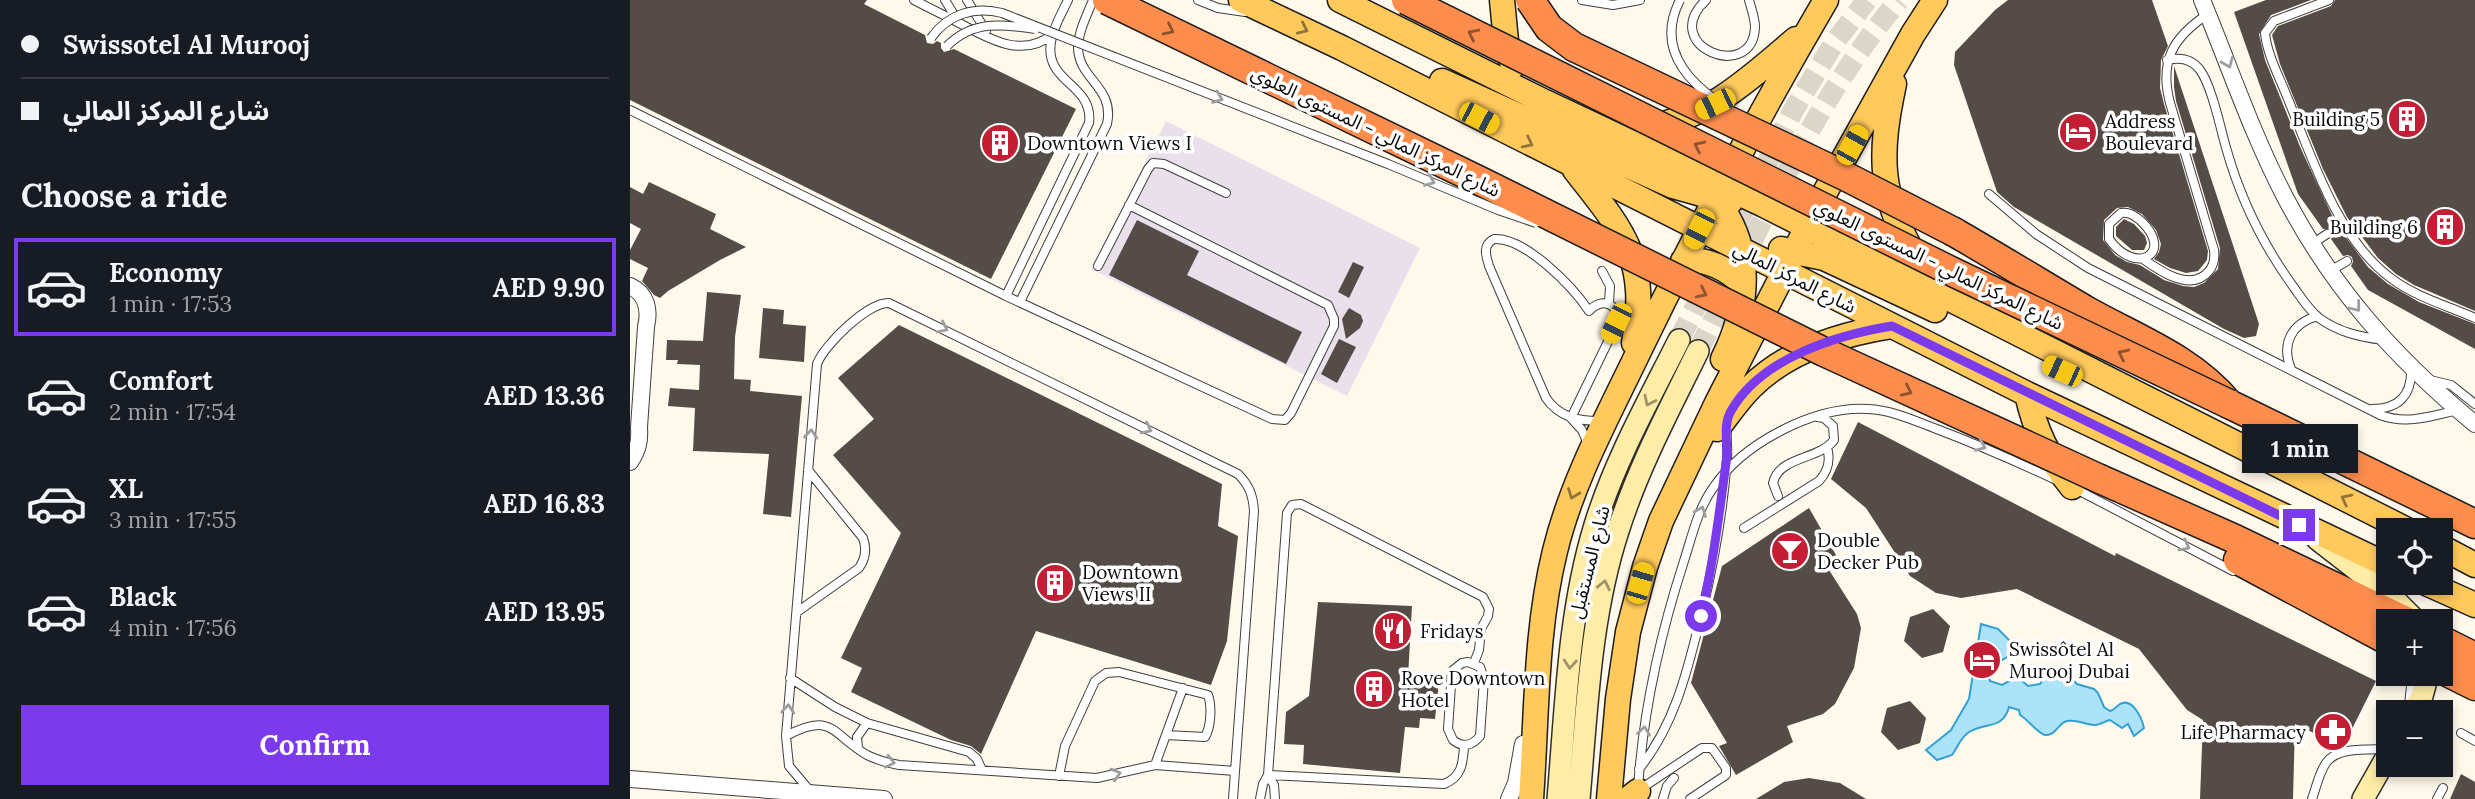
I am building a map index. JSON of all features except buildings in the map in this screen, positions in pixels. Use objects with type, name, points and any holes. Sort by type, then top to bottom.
[{"type":"highway","name":"شارع المركز المالي - المستوى العلوي","points":[[1107,0],[1825,352],[2100,478]]},
{"type":"highway","name":"شارع المركز المالي - المستوى العلوي","points":[[1406,0],[1957,274],[2475,524]]},
{"type":"highway","points":[[1530,0],[1549,28],[1574,47],[1931,220],[2088,312],[2175,358],[2199,373],[2229,404]]},
{"type":"highway","points":[[2100,478],[2381,609]]},
{"type":"highway","points":[[2100,478],[2192,536],[2376,634]]},
{"type":"highway","points":[[2453,657],[2466,676]]},
{"type":"main road","points":[[1340,0],[1596,125],[1677,172],[1718,192],[1764,205],[2383,518]]},
{"type":"main road","points":[[1502,0],[1506,41],[1514,67],[1520,79],[1543,101]]},
{"type":"main road","points":[[1531,799],[1541,632],[1549,576],[1563,521],[1605,421],[1684,258],[1826,0]]},
{"type":"main road","points":[[1609,799],[1618,699],[1628,632],[1652,544],[1717,403],[1826,192],[1899,58],[1936,0]]},
{"type":"main road","name":"شارع المركز المالي","points":[[1252,5],[1742,250],[1790,261],[1837,297],[1892,326],[2027,394],[2376,560]]},
{"type":"main road","points":[[1596,125],[1638,128],[1697,113],[1732,93],[1810,27]]},
{"type":"main road","points":[[1790,261],[1764,205],[1756,177],[1759,158],[1810,27]]},
{"type":"main road","points":[[1342,48],[1374,53],[1397,61],[1677,172]]},
{"type":"main road","points":[[1899,58],[1884,137],[1885,180],[1889,200],[1907,243],[1920,265],[1955,302]]},
{"type":"main road","points":[[1759,158],[1771,174],[1788,186],[1826,192]]},
{"type":"main road","points":[[1570,164],[1614,219],[1634,263],[1639,287],[1639,311],[1629,372]]},
{"type":"main road","points":[[1681,478],[1695,418],[1735,333],[1742,303],[1742,250],[1718,192]]},
{"type":"main road","points":[[1764,205],[1794,203],[1826,192]]},
{"type":"main road","points":[[1684,258],[1742,250]]},
{"type":"main road","points":[[1684,258],[1725,270],[1743,284]]},
{"type":"main road","points":[[1790,261],[1824,258],[2163,419],[2190,429],[2219,435]]},
{"type":"main road","points":[[1837,297],[1828,276],[1835,269],[1850,270]]},
{"type":"main road","points":[[1681,478],[1751,386],[1764,375],[1802,352],[1852,333],[1892,326]]},
{"type":"main road","name":"شارع المستقبل","points":[[1558,799],[1573,626],[1586,558],[1607,491],[1679,340]]},
{"type":"main road","name":"شارع المستقبل","points":[[1579,799],[1595,629],[1608,564],[1640,469],[1698,351]]},
{"type":"main road","points":[[2027,394],[2032,419],[2042,444],[2072,487]]},
{"type":"main road","points":[[2299,525],[2407,609]]},
{"type":"main road","points":[[2453,553],[2475,565]]},
{"type":"main road","points":[[2453,595],[2475,605]]},
{"type":"main road","points":[[2364,799],[2376,776]]},
{"type":"street","points":[[1402,31],[1422,18],[1432,0]]},
{"type":"street","points":[[2207,4],[2268,162],[2312,244],[2384,340],[2416,373],[2475,424]]},
{"type":"street","points":[[630,286],[643,296],[649,316],[646,327],[640,440],[637,452],[630,462]]},
{"type":"street","points":[[630,296],[646,327]]},
{"type":"street","points":[[630,445],[639,427]]},
{"type":"street","points":[[1509,799],[1521,766],[1525,718],[1537,692]]},
{"type":"street","points":[[630,779],[884,799]]},
{"type":"lane","points":[[914,0],[991,39],[1009,45],[1028,46],[1046,40],[1068,0]]},
{"type":"lane","points":[[945,0],[959,23]]},
{"type":"lane","points":[[967,0],[991,39]]},
{"type":"lane","points":[[1020,302],[1107,124],[1109,109],[1105,95],[1088,73],[1078,52],[1081,32],[1093,0]]},
{"type":"lane","points":[[1198,0],[1233,12],[1252,5]]},
{"type":"lane","points":[[1582,0],[1613,5],[1640,0]]},
{"type":"lane","points":[[1680,0],[1670,30],[1674,52],[1698,86],[1728,108]]},
{"type":"lane","points":[[1706,0],[1694,17],[1695,37],[1705,50],[1720,56],[1736,54],[1749,44],[1753,36],[1754,19],[1749,0]]},
{"type":"lane","points":[[2329,0],[2274,21],[2265,33],[2275,65],[2328,194],[2363,249],[2392,279],[2475,318]]},
{"type":"lane","points":[[2143,258],[2148,256],[2155,246],[2153,234],[2132,214],[2116,216],[2107,229],[2109,239],[2128,257],[2143,258],[2165,273],[2192,280],[2210,270],[2215,257],[2167,92],[2167,60],[2207,4]]},
{"type":"lane","points":[[931,38],[950,19],[966,12],[984,10],[1002,13],[1541,225]]},
{"type":"lane","points":[[947,46],[962,33],[990,24],[1050,33]]},
{"type":"lane","points":[[1006,296],[1089,123],[1088,104],[1082,95],[1060,77],[1052,61],[1050,33]]},
{"type":"lane","points":[[2167,60],[2175,58],[2191,62],[2203,73],[2228,157],[2253,219],[2286,277],[2317,316],[2348,333],[2384,340]]},
{"type":"lane","points":[[630,110],[1006,296],[1272,419],[1281,421],[1289,417],[1334,326],[1328,305],[1129,205]]},
{"type":"lane","points":[[1749,119],[1778,136],[1795,152]]},
{"type":"lane","points":[[1098,266],[1148,169],[1157,162],[1226,193]]},
{"type":"lane","points":[[752,170],[757,170],[761,165]]},
{"type":"lane","points":[[1989,194],[2036,234],[2088,268],[2390,419],[2412,420],[2458,410]]},
{"type":"lane","points":[[1552,227],[1586,235]]},
{"type":"lane","points":[[2312,244],[2327,234]]},
{"type":"lane","points":[[1571,418],[1616,323],[1618,315],[1615,308],[1602,302],[1595,304],[1589,311],[1567,283],[1546,264],[1504,240],[1494,239],[1487,245],[1486,254],[1491,272],[1546,398],[1557,410],[1571,418],[1581,430],[1591,452]]},
{"type":"lane","points":[[2330,271],[2347,261]]},
{"type":"lane","points":[[1602,271],[1610,286],[1609,303]]},
{"type":"lane","points":[[811,793],[789,766],[786,737],[816,372],[820,357],[831,342],[872,307],[883,303],[910,312],[1238,474],[1251,491],[1254,511],[1233,799]]},
{"type":"lane","points":[[2291,369],[2287,359],[2288,339],[2300,323],[2317,316]]},
{"type":"lane","points":[[2371,410],[2394,407],[2403,400],[2416,373],[2451,385],[2475,404]]},
{"type":"lane","points":[[1636,789],[1654,672],[1669,609],[1705,502],[1725,473],[1741,457],[1769,438],[1817,417],[1849,409],[1887,411],[1986,448],[2072,487],[2242,576]]},
{"type":"lane","points":[[1636,789],[1665,731],[1684,684],[1712,571],[1730,413]]},
{"type":"lane","points":[[1778,496],[1773,483],[1779,470],[1827,447],[1834,440],[1835,431],[1829,421],[1817,417]]},
{"type":"lane","points":[[1571,418],[1605,421]]},
{"type":"lane","points":[[1744,528],[1819,481],[1828,469],[1827,447]]},
{"type":"lane","points":[[797,612],[859,568],[866,550],[863,538],[808,470]]},
{"type":"lane","points":[[1260,799],[1268,775],[1287,513],[1292,505],[1301,504],[1483,597],[1489,610],[1481,629],[1479,650],[1474,663]]},
{"type":"lane","points":[[1474,663],[1480,667],[1484,679],[1481,730],[1476,741],[1464,746],[1449,735],[1451,677],[1456,666],[1474,663]]},
{"type":"lane","points":[[1059,776],[1065,746],[1100,675],[1119,673],[1204,693],[1209,697],[1208,734],[1200,738],[1166,735]]},
{"type":"lane","points":[[790,678],[835,707],[867,723],[970,752],[982,770]]},
{"type":"lane","points":[[1155,765],[1183,688]]},
{"type":"lane","points":[[858,748],[857,737],[867,723]]},
{"type":"lane","points":[[786,737],[810,726],[824,726],[839,732],[877,760],[898,765],[1107,778],[1155,765],[1235,771]]},
{"type":"lane","points":[[2461,733],[2475,741]]},
{"type":"lane","points":[[1268,775],[1444,784],[1451,782],[1460,771],[1464,746]]},
{"type":"lane","points":[[1636,789],[1702,748],[1712,748],[1724,765],[1726,775],[1690,799]]},
{"type":"lane","points":[[2312,799],[2326,763],[2336,754],[2376,752]]},
{"type":"lane","points":[[1268,775],[1274,785],[1275,799]]},
{"type":"lane","points":[[1663,799],[1667,786],[1674,778]]},
{"type":"lane","points":[[2437,799],[2443,788]]},
{"type":"shaded area","points":[[1166,121],[1420,248],[1347,396],[1091,269]]},
{"type":"water","points":[[1981,624],[1998,629],[2011,642],[2009,656],[1991,668],[1990,681],[2002,685],[2013,679],[2021,680],[2028,686],[2040,684],[2047,674],[2066,673],[2077,684],[2094,689],[2104,707],[2110,711],[2120,704],[2133,706],[2144,728],[2134,736],[2128,724],[2122,728],[2110,720],[2095,725],[2071,721],[2064,722],[2052,734],[2045,735],[2020,715],[2019,710],[2009,707],[1998,722],[1969,732],[1952,755],[1937,760],[1926,750],[1951,730],[1969,699]]},
{"type":"tunnel","points":[[1679,340],[1793,111],[1834,43],[1867,0]]},
{"type":"tunnel","points":[[1698,351],[1813,125],[1839,82],[1899,0]]},
{"type":"place","name":"Building 5","points":[[2407,119]]},
{"type":"place","name":"Address Boulevard","points":[[2078,132]]},
{"type":"place","name":"Downtown Views I","points":[[1000,143]]},
{"type":"place","name":"Building 6","points":[[2445,227]]},
{"type":"place","name":"Double Decker Pub","points":[[1790,551]]},
{"type":"place","name":"Downtown Views II","points":[[1055,583]]},
{"type":"place","name":"Fridays","points":[[1393,631]]},
{"type":"place","name":"Swissôtel Al Murooj Dubai","points":[[1982,660]]},
{"type":"place","name":"Rove Downtown Hotel","points":[[1374,689]]},
{"type":"place","name":"Life Pharmacy","points":[[2333,732]]},
{"type":"route","points":[[1701,616],[1720,522],[1730,413],[1751,386],[1778,366],[1802,352],[1861,330],[1892,326],[2299,525]]}]
